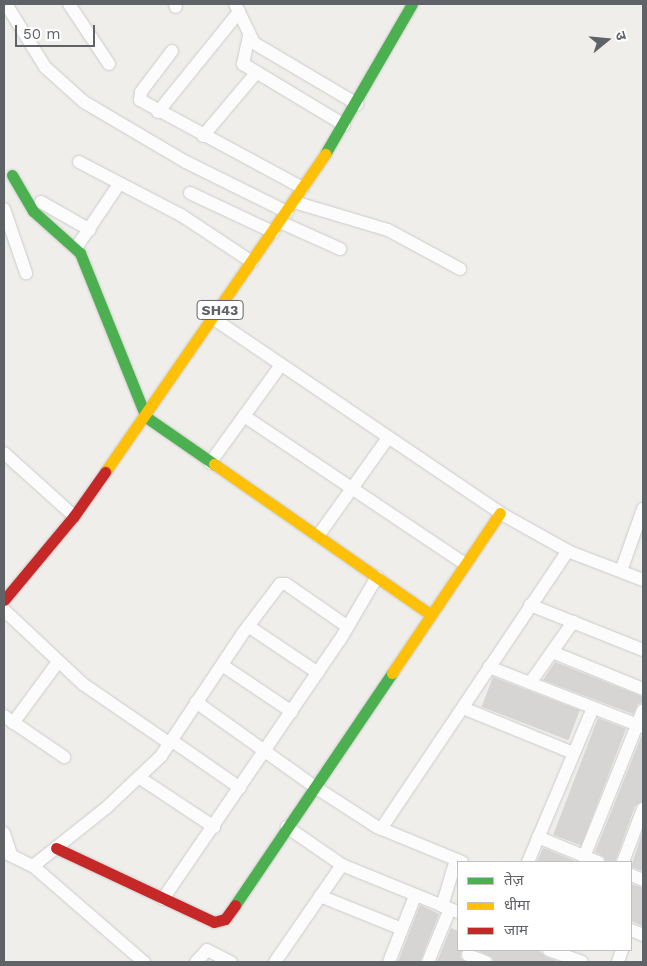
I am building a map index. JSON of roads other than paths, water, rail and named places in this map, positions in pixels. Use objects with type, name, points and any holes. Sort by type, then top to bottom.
[{"type":"street","points":[[6,4],[45,66],[84,102],[340,249]]},
{"type":"street","points":[[69,4],[108,64]]},
{"type":"street","name":"SH43","points":[[4,600],[74,516],[214,319],[344,125],[412,4]]},
{"type":"street","points":[[158,112],[237,8],[254,43],[356,104]]},
{"type":"street","points":[[249,36],[242,60],[256,73],[344,125]]},
{"type":"street","points":[[172,51],[139,96],[146,105],[303,188]]},
{"type":"street","points":[[203,136],[256,73]]},
{"type":"street","points":[[79,162],[181,215],[252,262]]},
{"type":"street","points":[[12,174],[33,211],[76,248],[146,417],[431,615]]},
{"type":"street","points":[[76,248],[90,230],[119,184]]},
{"type":"street","points":[[190,193],[283,217],[388,230],[460,269]]},
{"type":"street","points":[[41,202],[90,230]]},
{"type":"street","points":[[4,210],[26,273]]},
{"type":"street","points":[[214,319],[500,513],[568,551],[643,580]]},
{"type":"street","points":[[210,463],[281,365]]},
{"type":"street","points":[[244,416],[465,564]]},
{"type":"street","points":[[318,536],[388,438]]},
{"type":"street","points":[[4,453],[74,516]]},
{"type":"street","points":[[621,571],[643,509]]},
{"type":"street","points":[[56,848],[202,918],[220,922],[287,828],[500,513]]},
{"type":"street","points":[[381,828],[568,551]]},
{"type":"street","points":[[163,899],[318,673],[377,577]]},
{"type":"street","points":[[33,866],[140,778],[170,741],[248,626],[282,584],[348,627]]},
{"type":"street","points":[[530,605],[643,650]]},
{"type":"street","points":[[4,610],[83,684],[240,788]]},
{"type":"street","points":[[530,683],[573,622]]},
{"type":"street","points":[[248,626],[318,673]]},
{"type":"street","points":[[552,652],[643,689]]},
{"type":"street","points":[[58,662],[8,720],[64,757]]},
{"type":"street","points":[[222,665],[292,712]]},
{"type":"street","points":[[489,667],[640,726]]},
{"type":"street","points":[[196,702],[315,787],[381,828],[459,861]]},
{"type":"street","points":[[463,708],[573,753]]},
{"type":"street","points":[[528,861],[593,708]]},
{"type":"street","points":[[584,856],[640,726],[643,710]]},
{"type":"street","points":[[140,778],[214,827]]},
{"type":"street","points":[[622,861],[643,809]]},
{"type":"street","points":[[287,828],[342,865],[450,909]]},
{"type":"street","points":[[4,833],[8,853],[33,866],[144,962]]},
{"type":"street","points":[[538,837],[596,861]]},
{"type":"street","points":[[275,962],[342,865]]},
{"type":"street","points":[[428,962],[450,909],[457,872]]},
{"type":"street","points":[[320,896],[402,929]]},
{"type":"street","points":[[389,962],[416,896]]},
{"type":"street","points":[[196,962],[207,950],[231,962]]},
{"type":"street","points":[[551,951],[581,962]]},
{"type":"street","points":[[467,956],[486,962]]}]
